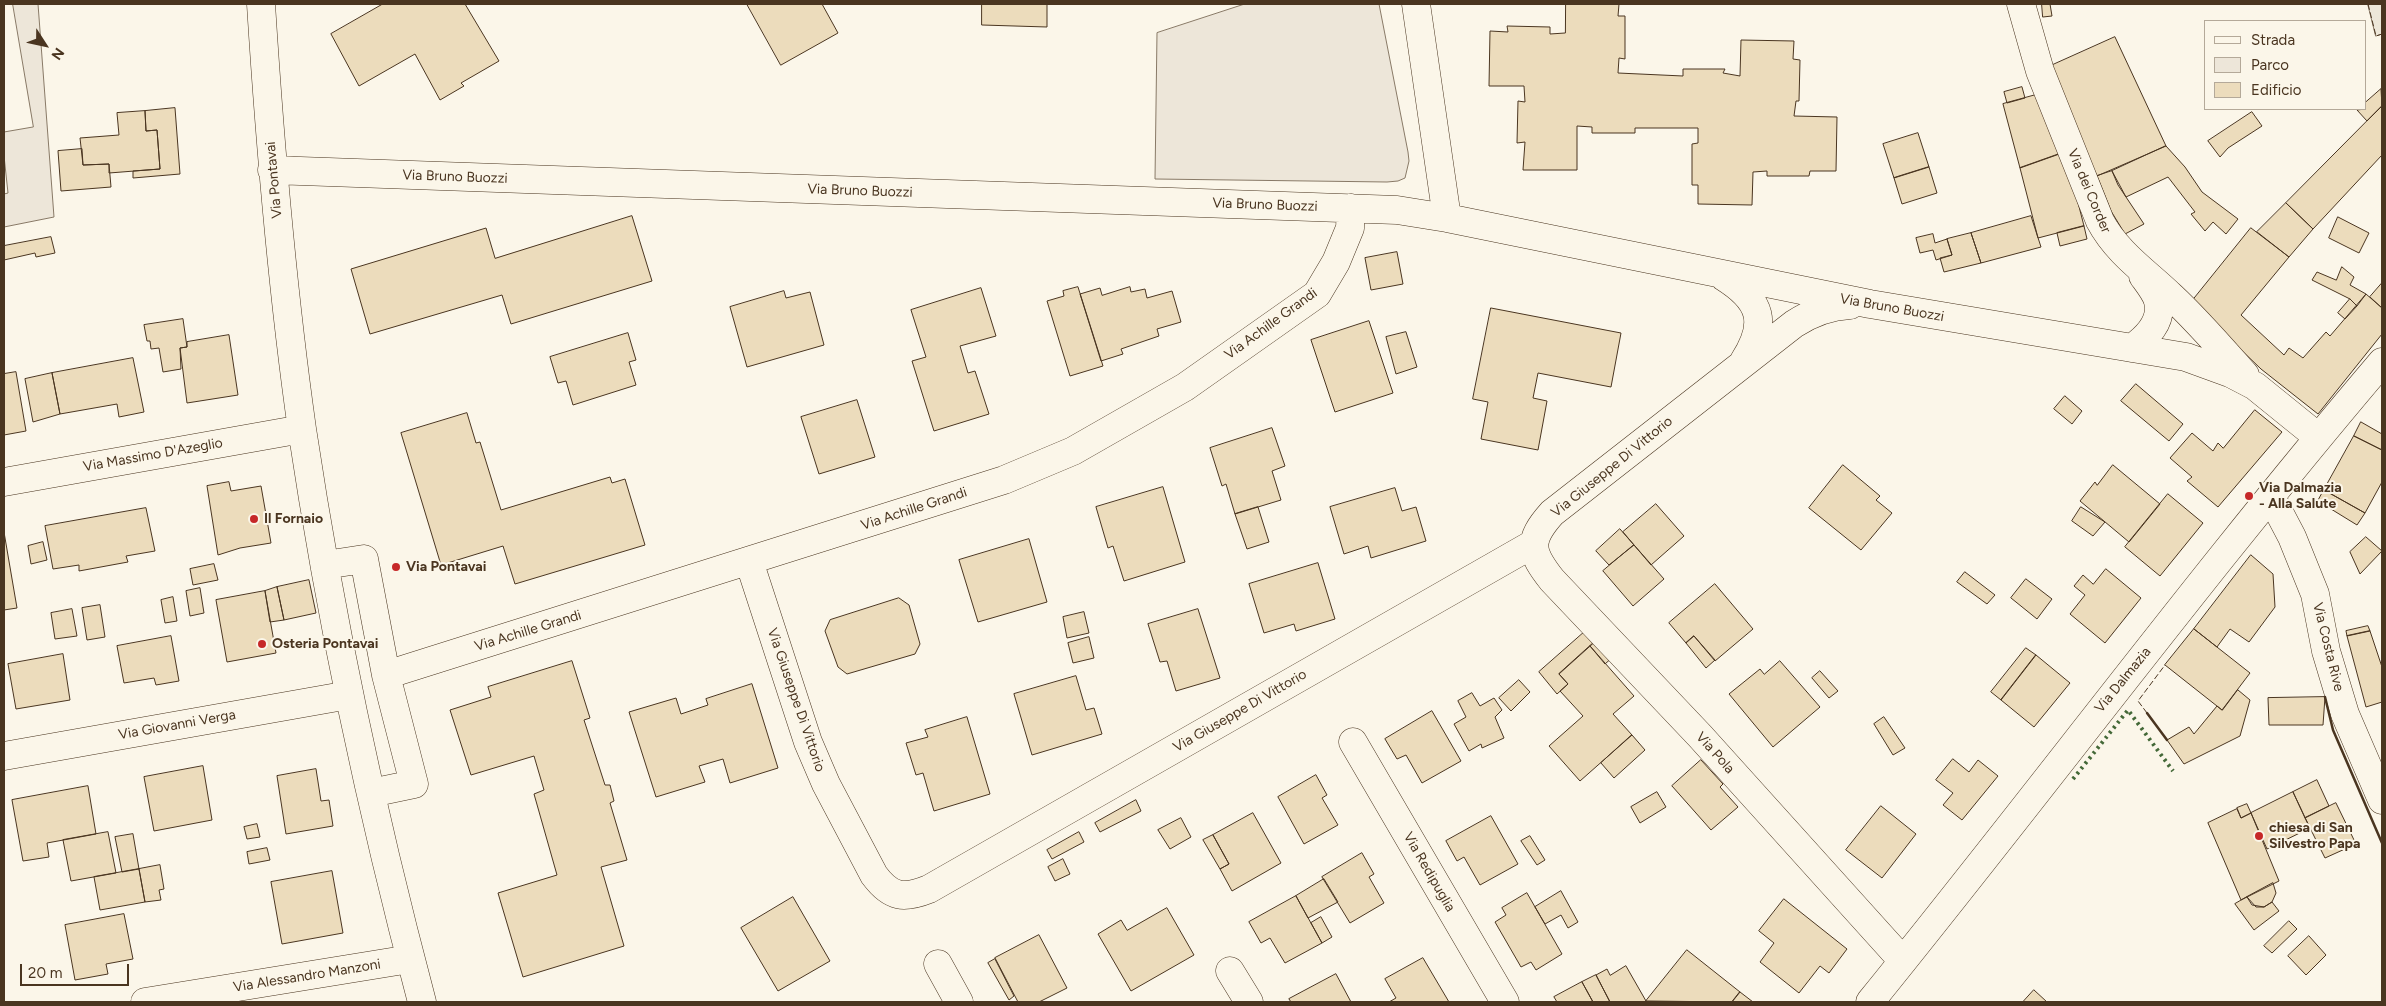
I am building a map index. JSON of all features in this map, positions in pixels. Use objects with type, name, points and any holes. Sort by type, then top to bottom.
[{"type":"street","name":"Via Pontavai","points":[[261,4],[272,170],[302,429],[325,566],[350,695],[410,959],[422,1002]]},
{"type":"street","points":[[1416,4],[1447,218]]},
{"type":"street","name":"Via dei Corder","points":[[2021,4],[2040,71],[2100,221],[2108,236],[2139,268],[2171,296],[2255,386]]},
{"type":"street","name":"Via Bruno Buozzi","points":[[272,170],[1397,210],[1447,218],[1723,276],[1870,304],[2186,357],[2209,364],[2255,386],[2318,438]]},
{"type":"street","name":"Via Achille Grandi","points":[[386,675],[1004,480],[1073,451],[1185,387],[1317,294],[1336,262],[1350,228],[1351,208]]},
{"type":"street","points":[[2132,348],[2144,339],[2156,320],[2158,310],[2158,300],[2139,268]]},
{"type":"street","points":[[1723,276],[1745,293],[1757,309],[1759,318],[1756,338],[1741,365]]},
{"type":"street","name":"Via Giuseppe Di Vittorio","points":[[750,561],[808,742],[826,784],[881,885],[902,896],[915,894],[929,889],[1534,544],[1536,534],[1552,513],[1808,315],[1842,306],[1870,304]]},
{"type":"street","name":"Via Dalmazia","points":[[1870,1002],[2067,751],[2318,438],[2382,362]]},
{"type":"street","name":"Via Massimo D'Azeglio","points":[[4,482],[302,429]]},
{"type":"street","name":"Via Costa Rive","points":[[2271,497],[2292,537],[2316,594],[2326,651],[2346,714],[2382,800]]},
{"type":"street","name":"Via Pola","points":[[1534,544],[1539,563],[1552,580],[1700,736],[1903,961]]},
{"type":"street","points":[[325,566],[364,559],[386,675],[414,784],[371,792]]},
{"type":"street","name":"Via Giovanni Verga","points":[[4,756],[350,695]]},
{"type":"street","name":"Via Redipuglia","points":[[1353,742],[1505,1002]]},
{"type":"street","name":"Via Alessandro Manzoni","points":[[145,1002],[410,959]]},
{"type":"street","points":[[938,964],[959,1002]]},
{"type":"street","points":[[1230,971],[1249,1002]]},
{"type":"green space","points":[[13,4],[38,4],[54,217],[4,227],[4,194],[8,193],[4,156],[4,132],[33,127]]},
{"type":"green space","points":[[1245,4],[1379,4],[1408,152],[1409,161],[1405,178],[1387,182],[1155,179],[1157,33]]},
{"type":"shaded area","points":[[2368,4],[2382,4],[2382,34],[2376,36]]},
{"type":"building","points":[[383,4],[465,4],[499,61],[461,83],[464,86],[440,100],[415,54],[359,86],[331,34]]},
{"type":"building","points":[[747,4],[822,4],[838,33],[781,65]]},
{"type":"building","points":[[982,4],[1047,4],[1047,27],[982,25]]},
{"type":"building","points":[[1566,4],[1619,4],[1618,16],[1625,16],[1625,59],[1619,58],[1618,73],[1683,76],[1683,69],[1725,69],[1723,73],[1740,76],[1741,40],[1794,41],[1793,59],[1800,60],[1799,101],[1796,101],[1794,116],[1837,117],[1836,171],[1810,171],[1809,176],[1767,176],[1767,171],[1753,172],[1752,205],[1698,204],[1698,185],[1692,185],[1692,144],[1698,143],[1698,128],[1635,128],[1635,133],[1592,133],[1592,127],[1577,126],[1577,170],[1523,170],[1525,142],[1517,143],[1518,101],[1525,102],[1524,86],[1489,86],[1490,31],[1508,32],[1507,26],[1550,27],[1550,34],[1565,33]]},
{"type":"building","points":[[2042,4],[2050,4],[2052,16],[2043,17]]},
{"type":"building","points":[[2115,37],[2166,146],[2097,176],[2046,68]]},
{"type":"building","points":[[2022,87],[2025,98],[2007,103],[2004,92]]},
{"type":"building","points":[[2381,89],[2382,106],[2367,121],[2357,110],[2366,110],[2366,102]]},
{"type":"building","points":[[2043,93],[2065,152],[2020,168],[2003,104]]},
{"type":"building","points":[[2382,106],[2382,155],[2313,229],[2286,203]]},
{"type":"building","points":[[175,108],[180,174],[133,178],[133,171],[160,169],[157,130],[146,131],[145,111]]},
{"type":"building","points":[[145,111],[146,131],[157,130],[160,169],[109,173],[109,164],[83,165],[80,138],[119,135],[117,113]]},
{"type":"building","points":[[2252,112],[2262,126],[2228,148],[2220,157],[2208,141]]},
{"type":"building","points":[[1918,133],[1929,167],[1894,178],[1883,144]]},
{"type":"building","points":[[2166,146],[2185,167],[2202,192],[2238,219],[2226,234],[2213,222],[2205,231],[2191,214],[2195,212],[2168,177],[2126,197],[2112,171]]},
{"type":"building","points":[[82,149],[83,165],[109,164],[111,187],[61,191],[58,151]]},
{"type":"building","points":[[2065,152],[2084,226],[2038,238],[2020,168]]},
{"type":"building","points":[[1929,167],[1937,193],[1902,204],[1894,178]]},
{"type":"building","points":[[2112,171],[2118,185],[2144,224],[2125,234],[2111,211],[2097,176]]},
{"type":"building","points":[[2286,203],[2313,229],[2289,257],[2257,232]]},
{"type":"building","points":[[632,216],[652,281],[511,324],[502,295],[370,334],[351,269],[486,228],[495,258]]},
{"type":"building","points":[[2031,216],[2041,247],[1981,263],[1971,233]]},
{"type":"building","points":[[2338,217],[2369,233],[2359,253],[2329,238]]},
{"type":"building","points":[[2084,226],[2087,239],[2060,246],[2057,233]]},
{"type":"building","points":[[2251,228],[2289,257],[2241,315],[2284,355],[2289,348],[2303,358],[2326,332],[2330,336],[2366,294],[2382,308],[2382,334],[2318,414],[2261,369],[2207,317],[2193,300]]},
{"type":"building","points":[[1971,233],[1981,263],[1944,272],[1940,258],[1952,255],[1947,239]]},
{"type":"building","points":[[1933,234],[1935,243],[1947,239],[1952,255],[1936,260],[1933,250],[1920,253],[1916,238]]},
{"type":"building","points":[[51,237],[55,253],[36,257],[35,253],[4,260],[4,246]]},
{"type":"building","points":[[1397,252],[1403,284],[1371,290],[1365,258]]},
{"type":"building","points":[[2342,267],[2354,277],[2350,285],[2366,294],[2357,306],[2350,299],[2312,280],[2317,272],[2336,280]]},
{"type":"building","points":[[2382,283],[2382,308],[2370,297]]},
{"type":"building","points":[[1078,287],[1103,366],[1070,376],[1047,301],[1064,296],[1063,291]]},
{"type":"building","points":[[1130,287],[1131,292],[1145,289],[1147,298],[1172,291],[1181,322],[1157,329],[1159,336],[1121,349],[1123,354],[1101,361],[1080,294],[1100,288],[1102,295]]},
{"type":"building","points":[[981,288],[996,336],[960,346],[968,373],[975,371],[989,414],[934,431],[912,361],[926,357],[911,310]]},
{"type":"building","points":[[784,291],[786,298],[810,292],[824,345],[747,367],[730,307]]},
{"type":"building","points":[[2350,299],[2357,306],[2345,319],[2338,313]]},
{"type":"building","points":[[1491,308],[1621,333],[1611,387],[1538,373],[1533,398],[1547,401],[1538,450],[1481,439],[1488,402],[1473,399]]},
{"type":"building","points":[[183,319],[187,347],[180,348],[181,369],[163,372],[159,348],[151,349],[150,341],[147,341],[144,325]]},
{"type":"building","points":[[1369,321],[1393,393],[1335,412],[1311,340]]},
{"type":"building","points":[[1406,332],[1417,367],[1396,374],[1386,337]]},
{"type":"building","points":[[628,333],[636,360],[629,362],[636,385],[573,405],[566,381],[558,383],[550,357]]},
{"type":"building","points":[[229,335],[238,395],[187,403],[180,348],[187,347],[187,342]]},
{"type":"building","points":[[133,358],[144,412],[119,417],[117,404],[60,414],[52,373]]},
{"type":"building","points":[[16,372],[26,431],[4,435],[4,374]]},
{"type":"building","points":[[52,373],[60,414],[33,422],[25,379]]},
{"type":"building","points":[[2136,384],[2183,424],[2169,441],[2121,401]]},
{"type":"building","points":[[2065,396],[2082,411],[2072,424],[2054,409]]},
{"type":"building","points":[[857,400],[875,457],[819,474],[801,417]]},
{"type":"building","points":[[2255,410],[2282,432],[2218,507],[2187,481],[2192,477],[2170,458],[2192,433],[2213,451],[2218,443],[2223,448]]},
{"type":"building","points":[[467,413],[476,443],[480,442],[501,510],[610,477],[612,483],[625,479],[645,545],[515,584],[503,546],[441,565],[401,433]]},
{"type":"building","points":[[2361,422],[2382,434],[2382,450],[2354,436]]},
{"type":"building","points":[[1272,428],[1285,466],[1272,471],[1281,500],[1235,514],[1226,484],[1222,486],[1210,448]]},
{"type":"building","points":[[2354,436],[2382,450],[2382,482],[2365,513],[2324,490]]},
{"type":"building","points":[[1843,465],[1880,496],[1876,500],[1892,513],[1861,550],[1809,508]]},
{"type":"building","points":[[2113,465],[2160,504],[2129,542],[2080,501],[2095,482],[2097,485]]},
{"type":"building","points":[[229,482],[231,491],[261,486],[271,543],[240,548],[218,555],[207,486]]},
{"type":"building","points":[[1163,487],[1185,562],[1124,581],[1113,546],[1108,548],[1096,507]]},
{"type":"building","points":[[1395,488],[1402,511],[1416,507],[1426,541],[1371,558],[1368,546],[1344,554],[1330,507]]},
{"type":"building","points":[[2324,490],[2365,513],[2357,525],[2318,501]]},
{"type":"building","points":[[2168,494],[2203,523],[2160,576],[2125,547]]},
{"type":"building","points":[[1656,504],[1684,536],[1651,565],[1623,532]]},
{"type":"building","points":[[1258,507],[1269,542],[1247,549],[1235,514]]},
{"type":"building","points":[[2081,507],[2105,522],[2093,536],[2072,521]]},
{"type":"building","points":[[146,508],[155,551],[126,556],[128,562],[79,571],[79,565],[53,569],[45,526]]},
{"type":"building","points":[[1620,529],[1634,545],[1609,565],[1596,551]]},
{"type":"building","points":[[4,532],[17,608],[4,610]]},
{"type":"building","points":[[2366,537],[2382,551],[2360,574],[2350,552]]},
{"type":"building","points":[[1029,539],[1047,602],[978,622],[959,560]]},
{"type":"building","points":[[43,542],[47,560],[31,564],[28,546]]},
{"type":"building","points":[[1634,545],[1664,579],[1633,606],[1603,571]]},
{"type":"building","points":[[2251,555],[2273,574],[2275,607],[2249,642],[2230,629],[2217,647],[2194,629]]},
{"type":"building","points":[[1318,563],[1335,619],[1296,631],[1294,624],[1264,633],[1249,584]]},
{"type":"building","points":[[214,564],[218,580],[193,585],[190,569]]},
{"type":"building","points":[[2106,569],[2141,598],[2105,643],[2070,614],[2085,595],[2074,586],[2083,575],[2093,584]]},
{"type":"building","points":[[1965,572],[1995,595],[1987,604],[1957,582]]},
{"type":"building","points":[[2026,579],[2052,599],[2037,619],[2011,598]]},
{"type":"building","points":[[309,580],[316,613],[284,620],[277,587]]},
{"type":"building","points":[[1715,584],[1753,629],[1715,661],[1694,636],[1686,643],[1669,623]]},
{"type":"building","points":[[277,587],[284,620],[270,622],[265,591]]},
{"type":"building","points":[[200,588],[204,613],[190,616],[186,591]]},
{"type":"building","points":[[265,591],[276,653],[227,662],[216,600]]},
{"type":"building","points":[[173,597],[177,621],[165,623],[161,600]]},
{"type":"building","points":[[899,598],[909,605],[920,644],[915,654],[847,674],[838,667],[825,631],[830,620]]},
{"type":"building","points":[[100,605],[105,637],[87,640],[82,608]]},
{"type":"building","points":[[72,609],[77,636],[55,639],[51,613]]},
{"type":"building","points":[[1198,609],[1220,678],[1176,691],[1167,661],[1160,662],[1148,624]]},
{"type":"building","points":[[1084,612],[1089,633],[1067,638],[1063,617]]},
{"type":"building","points":[[2368,626],[2370,631],[2347,636],[2346,631]]},
{"type":"building","points":[[1589,628],[1598,639],[1559,674],[1568,684],[1557,694],[1539,672]]},
{"type":"building","points":[[2194,629],[2250,673],[2222,710],[2165,665]]},
{"type":"building","points":[[2370,631],[2382,667],[2382,702],[2366,707],[2347,636]]},
{"type":"building","points":[[171,636],[179,681],[156,685],[154,678],[124,683],[117,646]]},
{"type":"building","points":[[1694,636],[1715,660],[1706,668],[1686,643]]},
{"type":"building","points":[[1089,637],[1094,658],[1073,663],[1068,643]]},
{"type":"building","points":[[1598,639],[1614,656],[1605,664],[1590,646]]},
{"type":"building","points":[[1590,646],[1634,696],[1613,714],[1632,735],[1580,781],[1549,746],[1583,716],[1560,691],[1568,684],[1559,674]]},
{"type":"building","points":[[2026,648],[2036,655],[2001,700],[1991,692]]},
{"type":"building","points":[[63,654],[70,700],[16,709],[8,664]]},
{"type":"building","points":[[2036,655],[2070,683],[2034,727],[2001,700]]},
{"type":"building","points":[[572,661],[590,718],[584,720],[605,785],[610,785],[614,801],[610,803],[627,860],[601,867],[624,946],[523,977],[498,893],[557,875],[534,794],[544,790],[534,756],[471,775],[450,710],[491,697],[488,687]]},
{"type":"building","points":[[1780,661],[1820,707],[1773,747],[1729,694],[1760,669],[1764,674]]},
{"type":"building","points":[[1820,671],[1838,691],[1829,698],[1812,678]]},
{"type":"building","points":[[1076,676],[1086,710],[1094,708],[1102,734],[1032,755],[1014,694]]},
{"type":"building","points":[[1519,680],[1530,692],[1511,711],[1499,698]]},
{"type":"building","points":[[752,684],[778,768],[730,783],[723,759],[699,766],[705,782],[656,797],[629,712],[676,698],[681,714],[708,705],[706,699]]},
{"type":"building","points":[[2238,690],[2250,700],[2240,736],[2184,764],[2167,740],[2189,727],[2194,734],[2217,706],[2222,710]]},
{"type":"building","points":[[1472,693],[1480,706],[1494,698],[1502,710],[1495,717],[1504,738],[1482,748],[1481,744],[1469,751],[1454,724],[1466,717],[1458,701]]},
{"type":"building","points":[[2325,697],[2323,725],[2269,725],[2268,698]]},
{"type":"building","points":[[1432,711],[1461,761],[1422,783],[1406,755],[1397,759],[1385,739]]},
{"type":"building","points":[[967,717],[990,794],[934,811],[923,773],[916,775],[906,743],[928,737],[925,730]]},
{"type":"building","points":[[1884,717],[1905,748],[1893,755],[1874,724]]},
{"type":"building","points":[[1632,735],[1645,750],[1614,778],[1601,763]]},
{"type":"building","points":[[1953,759],[1969,772],[1978,760],[1998,776],[1962,820],[1943,805],[1953,793],[1936,780]]},
{"type":"building","points":[[1701,760],[1723,784],[1720,787],[1738,807],[1711,830],[1672,786]]},
{"type":"building","points":[[203,766],[212,820],[154,831],[144,777]]},
{"type":"building","points":[[316,769],[321,801],[329,800],[333,826],[286,834],[277,776]]},
{"type":"building","points":[[1316,775],[1327,795],[1322,798],[1338,825],[1304,844],[1278,797]]},
{"type":"building","points":[[2317,780],[2329,806],[2305,818],[2293,792]]},
{"type":"building","points":[[88,786],[96,834],[47,843],[49,857],[23,861],[12,800]]},
{"type":"building","points":[[1657,792],[1666,807],[1640,823],[1631,807]]},
{"type":"building","points":[[2293,792],[2310,828],[2267,849],[2251,813]]},
{"type":"building","points":[[1136,800],[1141,811],[1100,832],[1095,823]]},
{"type":"building","points":[[2336,803],[2356,844],[2325,858],[2305,818]]},
{"type":"building","points":[[2247,804],[2251,813],[2241,818],[2237,808]]},
{"type":"building","points":[[1881,806],[1916,834],[1882,878],[1846,850]]},
{"type":"building","points":[[2237,809],[2241,818],[2251,813],[2279,881],[2241,900],[2208,823]]},
{"type":"building","points":[[1253,813],[1281,863],[1232,891],[1220,869],[1229,864],[1213,835]]},
{"type":"building","points":[[1491,816],[1518,864],[1480,885],[1464,857],[1457,861],[1446,841]]},
{"type":"building","points":[[1181,818],[1191,837],[1170,849],[1158,830]]},
{"type":"building","points":[[257,824],[260,837],[247,839],[244,827]]},
{"type":"building","points":[[108,832],[116,873],[71,881],[63,840]]},
{"type":"building","points":[[1079,832],[1084,842],[1052,859],[1047,850]]},
{"type":"building","points":[[133,834],[139,869],[122,872],[115,837]]},
{"type":"building","points":[[1213,835],[1229,864],[1220,869],[1203,840]]},
{"type":"building","points":[[1530,836],[1545,860],[1537,865],[1521,841]]},
{"type":"building","points":[[267,848],[270,860],[249,864],[247,852]]},
{"type":"building","points":[[1362,853],[1374,874],[1369,877],[1384,903],[1350,923],[1322,877]]},
{"type":"building","points":[[1063,859],[1070,874],[1055,881],[1048,867]]},
{"type":"building","points":[[160,865],[164,889],[159,890],[161,900],[145,902],[139,869]]},
{"type":"building","points":[[139,869],[145,902],[100,910],[94,877]]},
{"type":"building","points":[[332,871],[343,933],[282,944],[271,882]]},
{"type":"building","points":[[1324,879],[1338,902],[1308,918],[1296,896]]},
{"type":"building","points":[[2273,883],[2276,893],[2272,902],[2264,907],[2252,905],[2247,897]]},
{"type":"building","points":[[1561,891],[1578,922],[1568,928],[1561,915],[1545,924],[1535,907]]},
{"type":"building","points":[[1527,893],[1562,954],[1536,970],[1531,962],[1521,967],[1495,922],[1506,915],[1502,908]]},
{"type":"building","points":[[1296,896],[1322,943],[1285,963],[1270,938],[1261,943],[1249,922]]},
{"type":"building","points":[[793,897],[830,961],[778,991],[741,928]]},
{"type":"building","points":[[2247,897],[2256,907],[2264,907],[2272,902],[2279,911],[2254,930],[2235,904]]},
{"type":"building","points":[[1784,899],[1847,949],[1829,973],[1820,966],[1799,993],[1760,962],[1774,943],[1759,931]]},
{"type":"building","points":[[1167,908],[1194,955],[1131,991],[1098,934],[1121,920],[1127,930]]},
{"type":"building","points":[[124,914],[133,959],[106,964],[108,974],[75,980],[65,925]]},
{"type":"building","points":[[1321,917],[1332,937],[1322,943],[1311,923]]},
{"type":"building","points":[[2289,921],[2297,929],[2272,953],[2264,946]]},
{"type":"building","points":[[1039,935],[1067,988],[1039,1002],[1018,1002],[995,958]]},
{"type":"building","points":[[2309,936],[2326,955],[2306,975],[2288,956]]},
{"type":"building","points":[[1687,950],[1740,992],[1732,1002],[1646,1001]]},
{"type":"building","points":[[1423,958],[1449,1002],[1389,1002],[1396,998],[1385,979]]},
{"type":"building","points":[[995,959],[1014,996],[1009,1000],[988,963]]},
{"type":"building","points":[[1626,966],[1648,1002],[1610,1002],[1596,975],[1607,969],[1610,975]]},
{"type":"building","points":[[1336,974],[1351,1002],[1291,1002],[1289,999]]},
{"type":"building","points":[[1596,975],[1610,1002],[1593,1002],[1582,982]]},
{"type":"building","points":[[1582,982],[1593,1002],[1557,1002],[1554,997]]},
{"type":"building","points":[[2034,990],[2047,1002],[2023,1002]]},
{"type":"building","points":[[1740,992],[1753,1002],[1732,1002]]},
{"type":"hedge","points":[[2073,779],[2128,710],[2173,771]]},
{"type":"fence","points":[[2368,4],[2376,36],[2382,34]]},
{"type":"fence","points":[[2147,713],[2138,701],[2165,665]]},
{"type":"wall","points":[[2325,697],[2333,730],[2382,843]]},
{"type":"wall","points":[[2147,713],[2167,740]]},
{"type":"place","name":"Via Dalmazia - Alla Salute","points":[[2249,496]]},
{"type":"place","name":"Il Fornaio","points":[[254,519]]},
{"type":"place","name":"Via Pontavai","points":[[396,567]]},
{"type":"place","name":"Osteria Pontavai","points":[[262,644]]},
{"type":"place","name":"chiesa di San Silvestro Papa","points":[[2259,836]]}]
